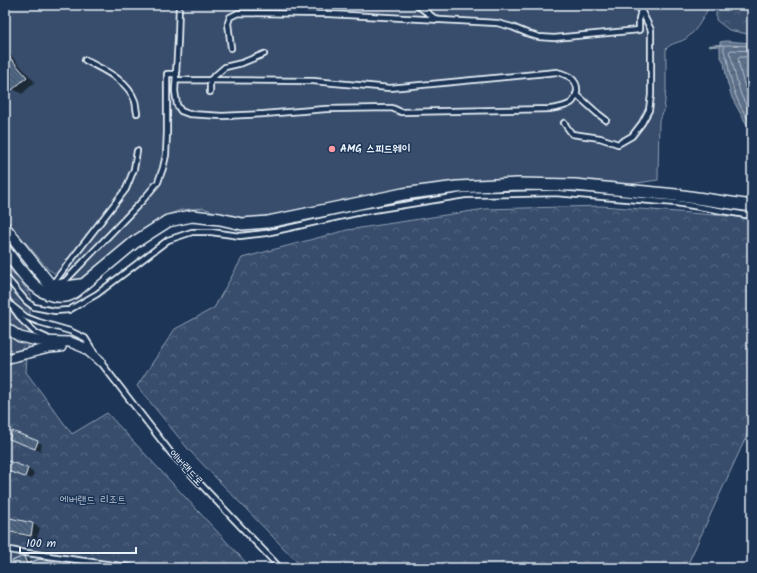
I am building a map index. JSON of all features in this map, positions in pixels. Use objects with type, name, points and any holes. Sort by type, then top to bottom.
[{"type":"street","points":[[5,250],[28,280],[39,290],[52,296],[66,296],[76,292],[135,242],[168,221],[192,216],[220,219],[242,224],[268,222],[403,194],[457,187],[518,184],[574,185],[676,195],[752,206]]},
{"type":"street","points":[[5,228],[51,286],[69,288],[85,284]]},
{"type":"street","points":[[5,327],[20,337],[38,341],[70,342],[85,348],[100,361]]},
{"type":"street","points":[[5,358],[49,348],[67,347],[100,361]]},
{"type":"lane","points":[[176,80],[313,81],[390,88],[557,72],[568,75],[575,82],[577,89],[576,97],[572,103],[550,109],[401,112],[392,108],[222,116],[189,114],[181,111],[176,100],[176,80],[179,5]]},
{"type":"lane","points":[[416,5],[438,20]]},
{"type":"lane","points":[[231,48],[228,23],[230,16],[238,13],[329,14],[497,23],[539,37],[554,38],[639,30],[641,7]]},
{"type":"lane","points":[[564,123],[572,134],[600,138],[618,144],[632,136],[642,123],[649,110],[651,95],[651,30],[641,7]]},
{"type":"lane","points":[[210,92],[210,80],[225,67],[242,64],[264,54]]},
{"type":"lane","points":[[85,60],[117,77],[127,87],[135,101],[137,113]]},
{"type":"lane","points":[[51,286],[65,280],[142,201],[158,182],[166,155],[167,74],[177,74]]},
{"type":"lane","points":[[576,94],[606,120]]},
{"type":"lane","points":[[51,286],[126,188],[134,169],[137,151]]},
{"type":"lane","points":[[5,276],[26,301],[34,307],[55,311],[69,310],[97,294],[168,240],[192,232],[211,232],[240,236],[266,233],[361,212],[465,195],[555,193],[676,203],[752,216]]},
{"type":"lane","points":[[5,297],[22,320],[36,333],[67,347]]},
{"type":"lane","name":"에버랜드로","points":[[11,305],[26,316],[39,322],[70,331],[85,338],[100,361],[171,453],[280,568]]},
{"type":"lane","points":[[5,549],[134,568]]},
{"type":"green space","name":"AMG 스피드웨이","points":[[5,5],[710,5],[692,34],[686,39],[671,45],[666,49],[666,90],[664,111],[659,120],[658,180],[616,186],[562,179],[456,181],[375,194],[245,220],[203,208],[181,210],[163,216],[117,249],[72,285],[48,269],[5,218]]},
{"type":"green space","points":[[716,5],[752,5],[752,35],[729,30],[716,20]]},
{"type":"green space","points":[[602,206],[752,218],[752,424],[686,568],[303,568],[189,450],[137,386],[175,329],[214,308],[242,258],[347,230],[485,209]]},
{"type":"green space","name":"에버랜드 리조트","points":[[5,263],[31,295],[26,372],[72,434],[107,413],[251,568],[5,568]]},
{"type":"water","points":[[720,42],[752,43],[752,131],[732,98],[727,81],[724,63],[720,55]]},
{"type":"building","points":[[5,52],[27,77],[12,90],[5,81]]},
{"type":"building","points":[[12,431],[38,441],[35,449],[9,439]]},
{"type":"building","points":[[5,460],[28,468],[25,477],[5,470]]},
{"type":"building","points":[[5,517],[33,523],[31,536],[5,531]]},
{"type":"building","points":[[23,556],[27,564],[39,559],[58,563],[57,568],[15,568],[12,561]]},
{"type":"waterway","points":[[710,46],[722,45]]},
{"type":"place","name":"AMG 스피드웨이","points":[[332,149]]}]
